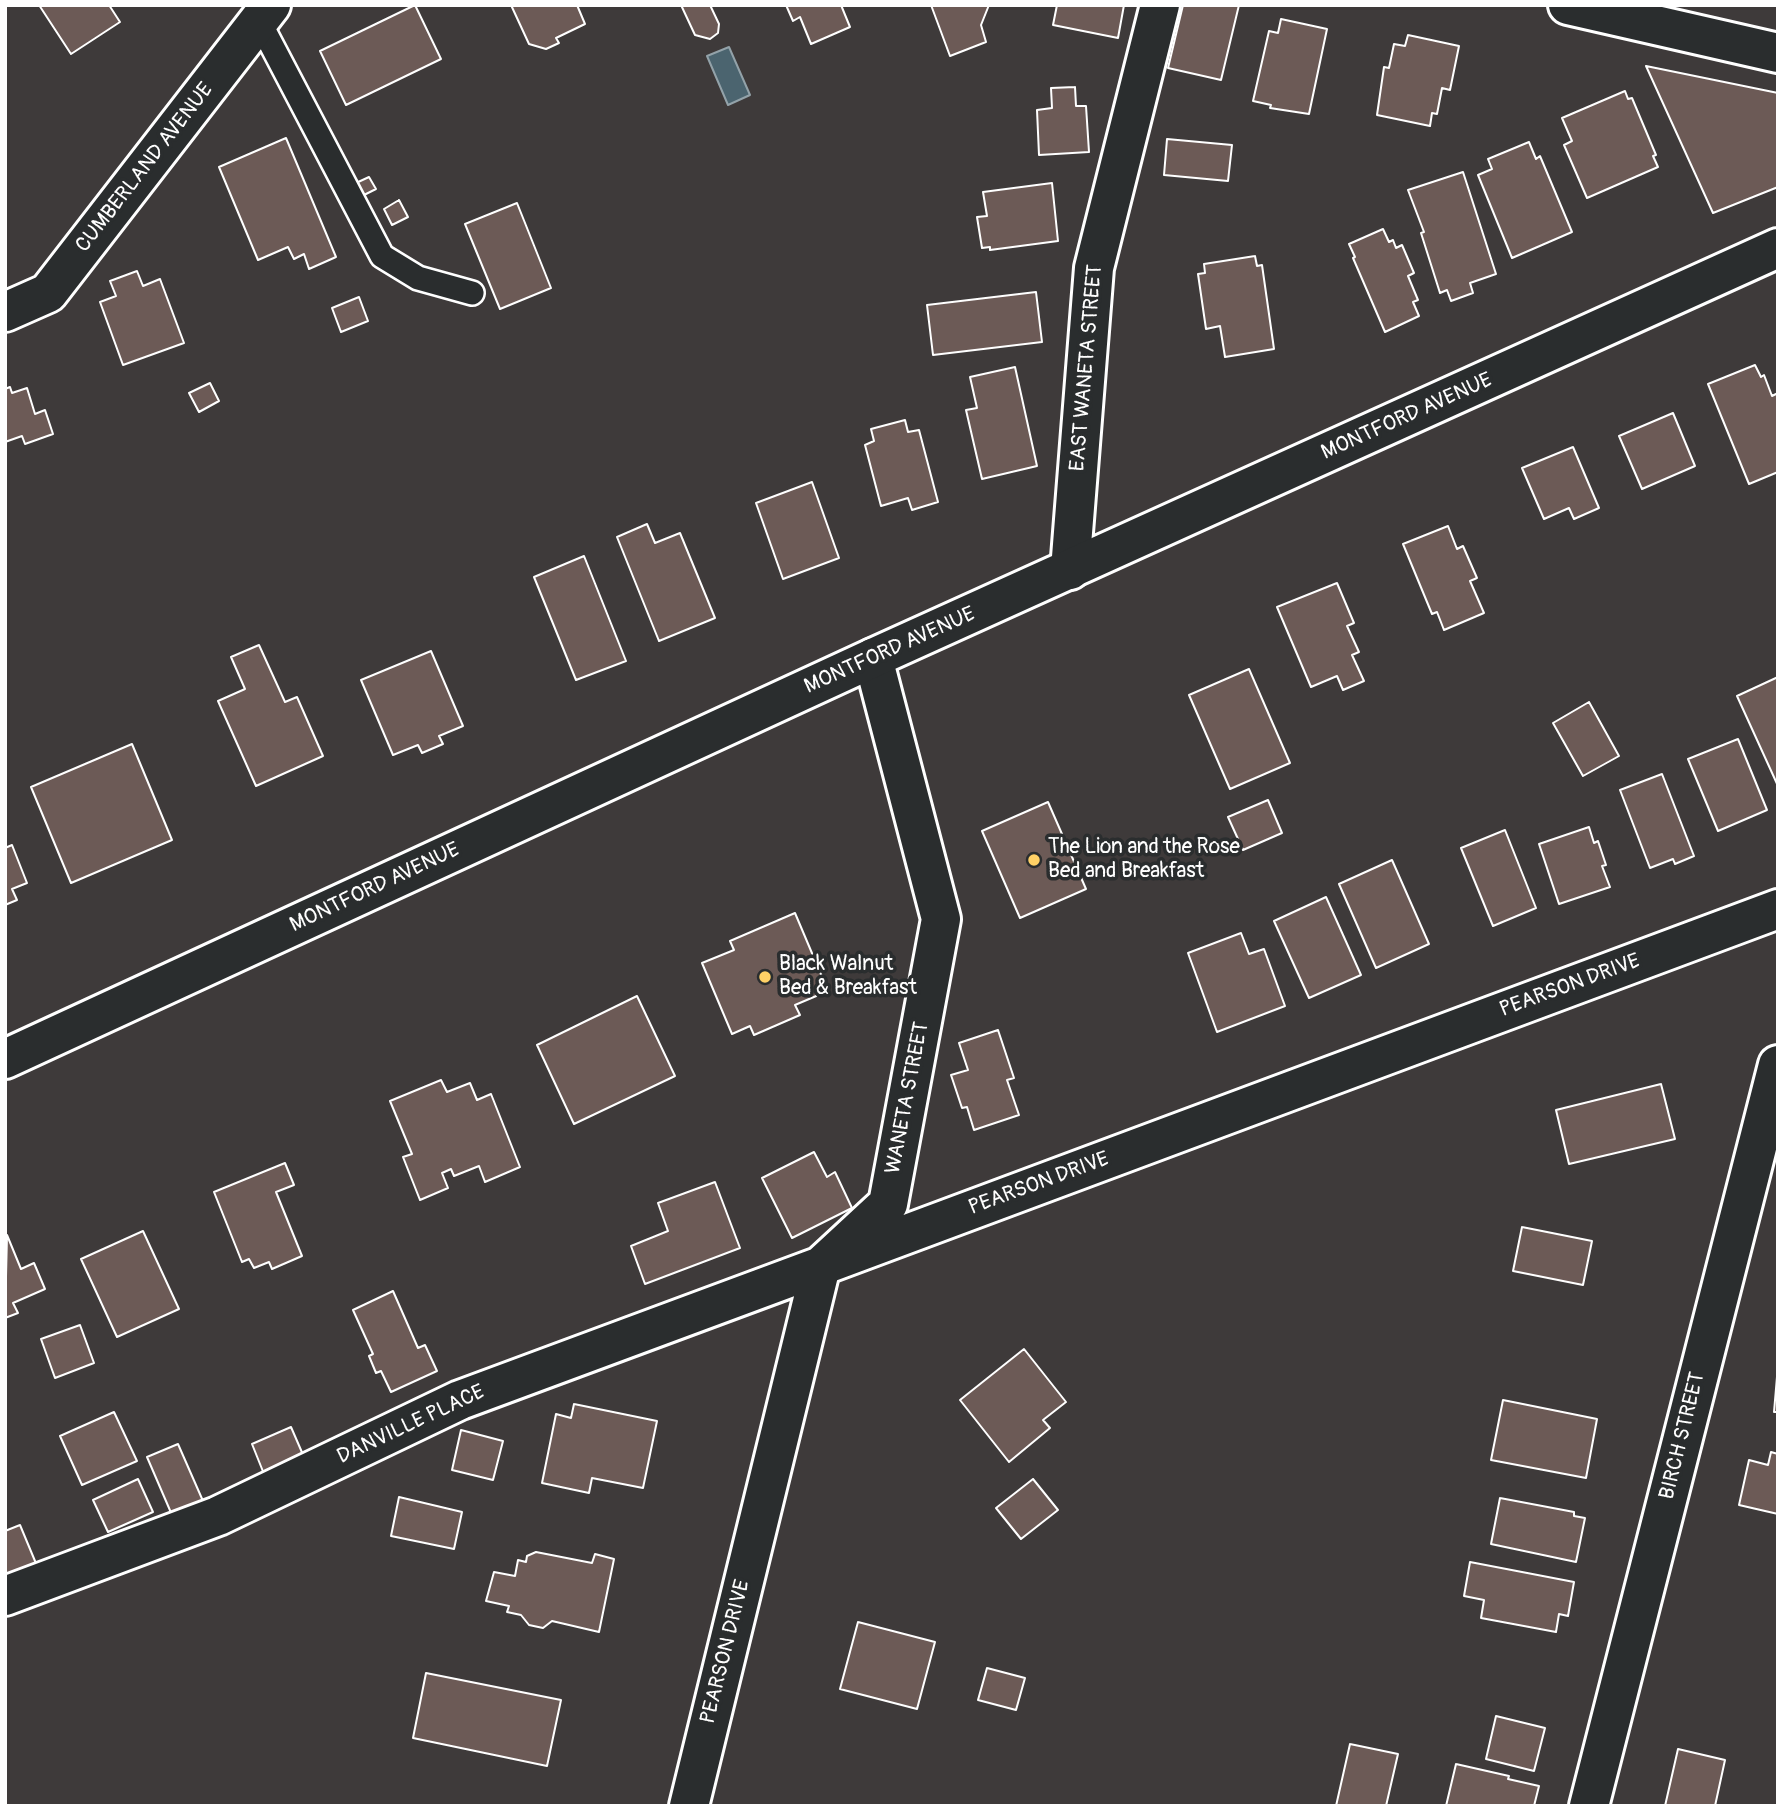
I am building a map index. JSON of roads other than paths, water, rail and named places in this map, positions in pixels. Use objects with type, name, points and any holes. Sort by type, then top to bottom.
[{"type":"street","name":"EAST WANETA STREET","points":[[1070,570],[1094,268],[1160,5]]},
{"type":"street","points":[[1568,5],[1778,53]]},
{"type":"street","name":"CUMBERLAND AVENUE","points":[[5,313],[48,293],[265,13]]},
{"type":"street","name":"MONTFORD AVENUE","points":[[5,1059],[873,658],[1778,248]]},
{"type":"street","name":"WANETA STREET","points":[[821,1266],[888,1204],[941,919],[873,658]]},
{"type":"street","name":"PEARSON DRIVE","points":[[689,1806],[821,1266],[1778,909]]},
{"type":"street","name":"BIRCH STREET","points":[[1589,1806],[1778,1065]]},
{"type":"street","name":"DANVILLE PLACE","points":[[5,1596],[218,1516],[460,1400],[821,1266]]},
{"type":"lane","points":[[265,13],[382,256],[418,278],[472,293]]},
{"type":"water","points":[[729,47],[750,95],[728,105],[707,56]]},
{"type":"place","name":"The Lion and the Rose Bed and Breakfast","points":[[1034,860]]},
{"type":"place","name":"Black Walnut Bed & Breakfast","points":[[765,977]]}]
